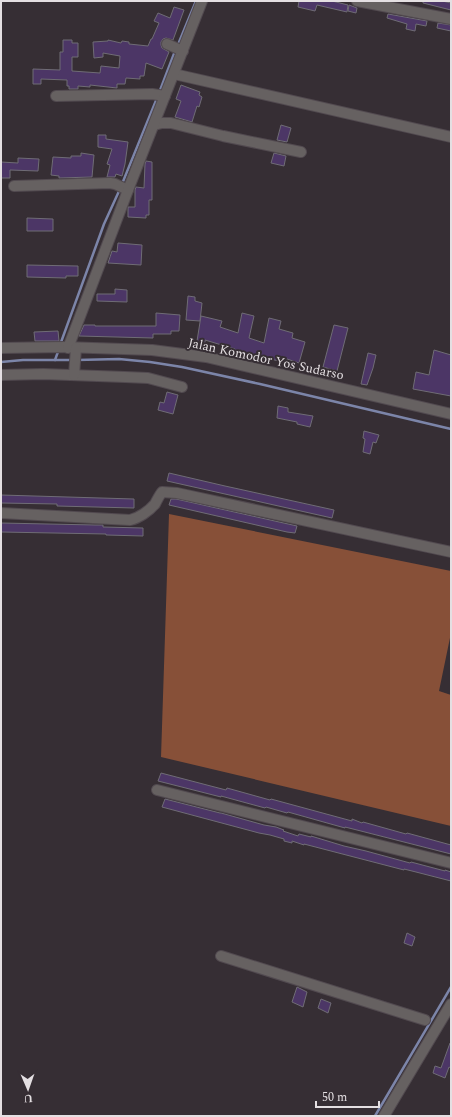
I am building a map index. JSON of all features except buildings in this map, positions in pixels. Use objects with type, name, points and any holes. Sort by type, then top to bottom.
[{"type":"street","points":[[74,372],[71,349],[123,188],[154,125],[164,96],[174,74],[176,48],[202,1]]},
{"type":"street","points":[[357,1],[451,19]]},
{"type":"street","points":[[174,74],[451,137]]},
{"type":"street","points":[[56,96],[152,94],[164,96]]},
{"type":"street","points":[[154,125],[171,123],[223,136],[301,152]]},
{"type":"street","points":[[14,186],[110,183],[123,188]]},
{"type":"street","name":"Jalan Komodor Yos Sudarso","points":[[1,348],[152,350],[206,357],[451,414]]},
{"type":"street","points":[[1,375],[74,372],[148,378],[182,387]]},
{"type":"street","points":[[1,513],[130,520],[139,518],[154,504],[162,492],[167,492],[451,552]]},
{"type":"street","points":[[157,790],[451,863]]},
{"type":"street","points":[[221,956],[425,1020]]},
{"type":"street","points":[[384,1116],[451,1004]]},
{"type":"shaded area","points":[[169,514],[451,571],[451,633],[439,691],[451,695],[451,826],[161,757]]},
{"type":"waterway","points":[[177,47],[196,1]]},
{"type":"waterway","points":[[159,93],[175,51]]},
{"type":"waterway","points":[[122,184],[157,98]]},
{"type":"waterway","points":[[60,345],[104,224],[120,189]]},
{"type":"waterway","points":[[55,360],[59,349]]},
{"type":"waterway","points":[[77,360],[119,359],[182,367],[451,429]]},
{"type":"waterway","points":[[1,362],[23,360],[72,360]]},
{"type":"waterway","points":[[375,1116],[451,987]]}]
